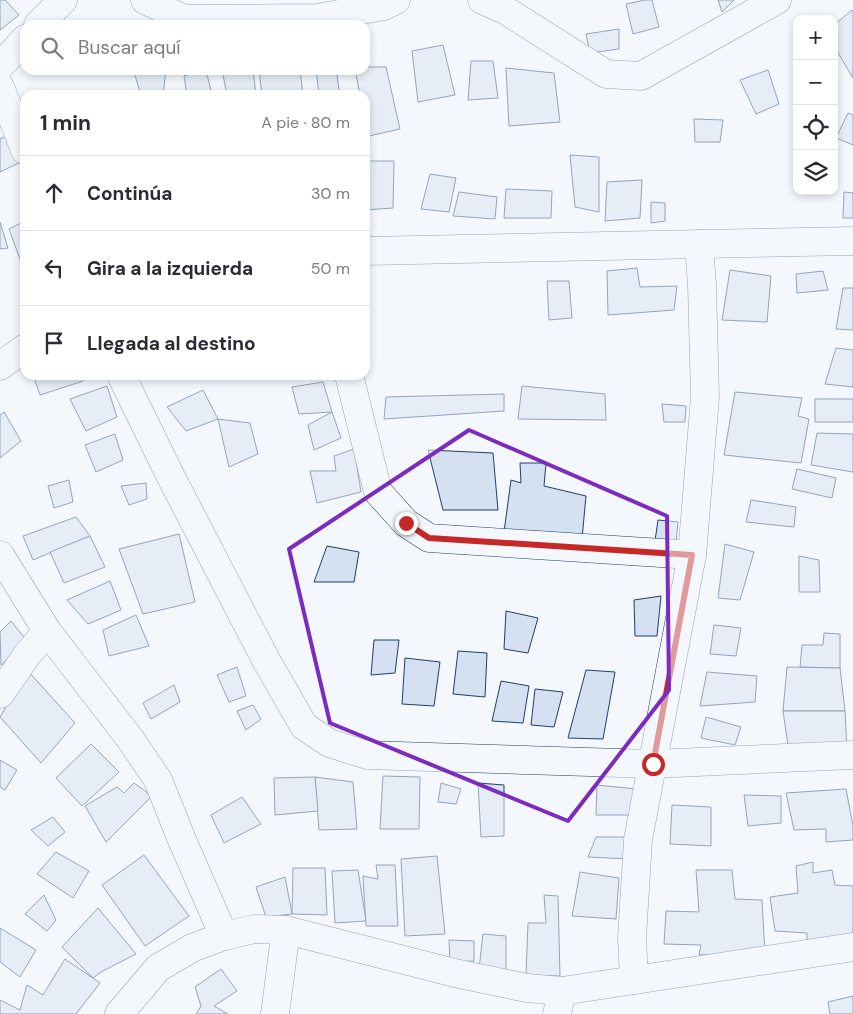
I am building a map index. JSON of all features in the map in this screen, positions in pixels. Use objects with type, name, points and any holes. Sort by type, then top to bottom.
[{"type":"street","points":[[43,20],[63,0]]},
{"type":"street","points":[[146,0],[184,19],[317,18],[384,6],[396,0]]},
{"type":"street","points":[[482,0],[505,10],[606,74],[641,76],[777,0]]},
{"type":"street","points":[[0,66],[20,44]]},
{"type":"street","points":[[0,87],[20,137]]},
{"type":"street","points":[[370,251],[853,241]]},
{"type":"street","points":[[634,980],[632,938],[638,840],[692,555],[705,397],[700,244]]},
{"type":"street","points":[[0,366],[20,352]]},
{"type":"street","points":[[123,380],[171,477],[262,651],[304,726],[330,743],[367,755],[653,764],[853,755]]},
{"type":"street","points":[[350,380],[378,492],[406,523],[429,538],[692,555]]},
{"type":"street","points":[[0,555],[47,631],[131,740],[158,780],[224,936]]},
{"type":"street","points":[[0,694],[27,655],[47,631]]},
{"type":"street","points":[[119,1014],[158,968],[192,948],[224,936],[254,929],[286,930],[459,974],[527,988],[559,1003],[634,980],[853,947]]},
{"type":"street","points":[[275,1014],[286,930]]},
{"type":"highlighted area","points":[[469,430],[667,516],[669,690],[568,821],[330,723],[289,549]]},
{"type":"building","points":[[0,0],[5,0],[19,15],[0,30]]},
{"type":"building","points":[[652,0],[659,27],[633,34],[626,4]]},
{"type":"building","points":[[718,0],[734,0],[722,12]]},
{"type":"building","points":[[852,10],[853,78],[838,53],[838,22]]},
{"type":"building","points":[[619,29],[619,49],[590,53],[586,34]]},
{"type":"building","points":[[443,45],[455,95],[418,102],[412,51]]},
{"type":"building","points":[[471,61],[493,61],[498,98],[468,100]]},
{"type":"building","points":[[370,67],[386,67],[400,129],[370,136],[370,90],[359,90],[356,75],[370,75]]},
{"type":"building","points":[[506,68],[554,73],[560,122],[509,126]]},
{"type":"building","points":[[768,70],[779,104],[756,114],[740,80]]},
{"type":"building","points":[[135,75],[165,75],[164,90],[139,90]]},
{"type":"building","points":[[207,75],[211,90],[186,90],[184,76]]},
{"type":"building","points":[[223,75],[254,75],[255,90],[226,90]]},
{"type":"building","points":[[260,75],[301,75],[302,90],[261,90]]},
{"type":"building","points":[[317,75],[337,75],[339,90],[318,90]]},
{"type":"building","points":[[848,113],[853,115],[853,145],[838,139],[838,134]]},
{"type":"building","points":[[694,119],[723,120],[720,142],[695,142]]},
{"type":"building","points":[[6,136],[19,163],[0,172],[0,139]]},
{"type":"building","points":[[570,155],[599,157],[599,212],[575,207]]},
{"type":"building","points":[[370,161],[394,161],[393,208],[370,210]]},
{"type":"building","points":[[430,174],[456,178],[449,212],[421,209]]},
{"type":"building","points":[[642,180],[640,218],[605,221],[607,182]]},
{"type":"building","points":[[506,189],[552,191],[551,218],[504,218]]},
{"type":"building","points":[[459,192],[497,197],[495,219],[453,216]]},
{"type":"building","points":[[844,192],[853,193],[853,218],[843,218]]},
{"type":"building","points":[[651,202],[665,203],[665,221],[651,223]]},
{"type":"building","points":[[0,222],[8,248],[0,249]]},
{"type":"building","points":[[20,224],[20,259],[9,229]]},
{"type":"building","points":[[637,268],[640,287],[677,286],[674,310],[608,315],[607,271]]},
{"type":"building","points":[[730,270],[771,276],[767,322],[722,320]]},
{"type":"building","points":[[823,271],[828,290],[797,293],[796,274]]},
{"type":"building","points":[[547,281],[569,281],[572,318],[549,320]]},
{"type":"building","points":[[843,288],[853,288],[853,330],[836,329]]},
{"type":"building","points":[[836,348],[853,350],[853,387],[825,384]]},
{"type":"building","points":[[35,380],[83,381],[40,395]]},
{"type":"building","points":[[323,382],[332,412],[299,414],[292,387]]},
{"type":"building","points":[[107,386],[117,417],[86,431],[70,399]]},
{"type":"building","points":[[522,386],[605,394],[606,420],[518,419]]},
{"type":"building","points":[[203,390],[218,419],[186,431],[167,407]]},
{"type":"building","points":[[735,392],[802,398],[798,416],[809,419],[801,463],[724,455]]},
{"type":"building","points":[[504,394],[504,411],[384,419],[386,397]]},
{"type":"building","points":[[815,399],[853,399],[853,422],[815,422]]},
{"type":"building","points":[[662,404],[686,406],[685,422],[664,422]]},
{"type":"building","points":[[4,412],[21,441],[0,458],[0,415]]},
{"type":"building","points":[[332,412],[341,438],[314,450],[308,425]]},
{"type":"building","points":[[218,419],[250,423],[258,454],[229,467]]},
{"type":"building","points":[[817,433],[853,434],[853,472],[811,465]]},
{"type":"building","points":[[115,434],[123,460],[96,472],[85,445]]},
{"type":"building","points":[[354,449],[361,492],[317,503],[310,471],[336,471],[334,456]]},
{"type":"building","points":[[428,450],[493,453],[498,510],[443,510]]},
{"type":"building","points":[[520,463],[546,463],[544,486],[586,496],[582,539],[504,532],[511,480],[521,483]]},
{"type":"building","points":[[797,469],[836,478],[832,498],[792,489]]},
{"type":"building","points":[[69,480],[73,502],[54,508],[48,486]]},
{"type":"building","points":[[146,483],[147,499],[129,505],[121,486]]},
{"type":"building","points":[[751,500],[796,507],[794,527],[746,522]]},
{"type":"building","points":[[76,517],[90,536],[33,560],[23,536]]},
{"type":"building","points":[[658,520],[678,522],[676,543],[655,541]]},
{"type":"building","points":[[179,534],[195,602],[143,614],[119,549]]},
{"type":"building","points":[[90,536],[105,567],[64,583],[50,552]]},
{"type":"building","points":[[725,544],[754,552],[740,600],[718,598]]},
{"type":"building","points":[[327,546],[359,552],[354,582],[314,582]]},
{"type":"building","points":[[799,556],[819,560],[820,592],[799,592]]},
{"type":"building","points":[[110,581],[121,610],[88,624],[67,600]]},
{"type":"building","points":[[661,596],[657,636],[635,636],[634,600]]},
{"type":"building","points":[[506,611],[538,618],[528,653],[504,649]]},
{"type":"building","points":[[136,615],[149,646],[109,656],[103,630]]},
{"type":"building","points":[[11,621],[27,641],[1,665],[0,632]]},
{"type":"building","points":[[714,625],[741,628],[736,656],[710,654]]},
{"type":"building","points":[[824,633],[840,634],[840,668],[800,667],[802,645],[823,645]]},
{"type":"building","points":[[374,640],[399,640],[395,673],[371,675]]},
{"type":"building","points":[[458,651],[487,653],[485,697],[453,694]]},
{"type":"building","points":[[405,658],[440,662],[434,706],[402,704]]},
{"type":"building","points":[[237,667],[246,696],[229,702],[217,675]]},
{"type":"building","points":[[787,667],[840,668],[845,711],[783,711]]},
{"type":"building","points":[[27,670],[75,723],[41,763],[0,717]]},
{"type":"building","points":[[586,670],[615,672],[603,739],[568,738]]},
{"type":"building","points":[[707,672],[757,676],[755,702],[700,706]]},
{"type":"building","points":[[501,681],[529,686],[523,723],[492,721]]},
{"type":"building","points":[[174,685],[180,702],[151,719],[143,703]]},
{"type":"building","points":[[535,689],[563,692],[554,727],[531,725]]},
{"type":"building","points":[[253,705],[261,719],[246,730],[237,711]]},
{"type":"building","points":[[783,711],[845,711],[847,749],[789,752]]},
{"type":"building","points":[[706,717],[741,727],[735,745],[701,738]]},
{"type":"building","points":[[91,744],[119,772],[82,806],[56,778]]},
{"type":"building","points":[[0,760],[17,770],[5,790],[0,787]]},
{"type":"building","points":[[383,776],[420,777],[419,829],[380,829]]},
{"type":"building","points":[[315,777],[353,782],[357,829],[319,830]]},
{"type":"building","points":[[315,777],[318,811],[275,815],[274,778]]},
{"type":"building","points":[[134,783],[152,796],[106,842],[85,806],[117,787],[124,793]]},
{"type":"building","points":[[441,783],[461,789],[456,804],[438,802]]},
{"type":"building","points":[[478,783],[504,785],[504,836],[481,837]]},
{"type":"building","points":[[597,785],[636,789],[631,815],[596,815]]},
{"type":"building","points":[[846,789],[853,826],[853,840],[826,842],[826,829],[794,830],[786,793]]},
{"type":"building","points":[[744,795],[781,796],[781,823],[748,826]]},
{"type":"building","points":[[242,797],[261,824],[224,843],[211,815]]},
{"type":"building","points":[[672,805],[711,807],[711,846],[670,844]]},
{"type":"building","points":[[53,817],[65,832],[48,846],[31,830]]},
{"type":"building","points":[[596,837],[626,837],[627,859],[588,857]]},
{"type":"building","points":[[56,852],[89,871],[73,898],[37,874]]},
{"type":"building","points":[[144,855],[189,916],[145,946],[102,885]]},
{"type":"building","points":[[437,856],[445,934],[405,936],[401,859]]},
{"type":"building","points":[[813,862],[813,873],[832,870],[835,885],[853,886],[853,935],[807,944],[807,933],[775,931],[770,897],[798,893],[796,866]]},
{"type":"building","points":[[376,865],[395,865],[398,926],[366,926],[363,876],[378,879]]},
{"type":"building","points":[[293,868],[325,868],[327,915],[292,914]]},
{"type":"building","points":[[358,870],[366,921],[335,923],[332,871]]},
{"type":"building","points":[[696,870],[732,870],[735,899],[762,900],[765,953],[699,955],[701,945],[664,944],[666,911],[699,912]]},
{"type":"building","points":[[580,872],[619,878],[616,919],[572,916]]},
{"type":"building","points":[[285,877],[292,914],[266,917],[256,887]]},
{"type":"building","points":[[44,895],[56,920],[47,931],[25,914]]},
{"type":"building","points":[[544,895],[558,896],[560,976],[526,975],[528,923],[546,923]]},
{"type":"building","points":[[98,908],[136,954],[93,978],[62,947]]},
{"type":"building","points":[[0,928],[36,950],[20,977],[0,962]]},
{"type":"building","points":[[483,934],[506,936],[506,972],[479,969]]},
{"type":"building","points":[[449,940],[474,941],[474,961],[450,962]]},
{"type":"building","points":[[65,959],[100,983],[76,1014],[0,1014],[0,1000],[20,1010],[27,985],[43,995]]},
{"type":"building","points":[[221,969],[237,991],[214,1006],[228,1014],[196,1014],[201,1006],[195,987]]},
{"type":"building","points":[[853,996],[853,1014],[830,1014],[828,1002]]},
{"type":"route","points":[[406,523],[429,538],[692,555],[653,764]]}]
